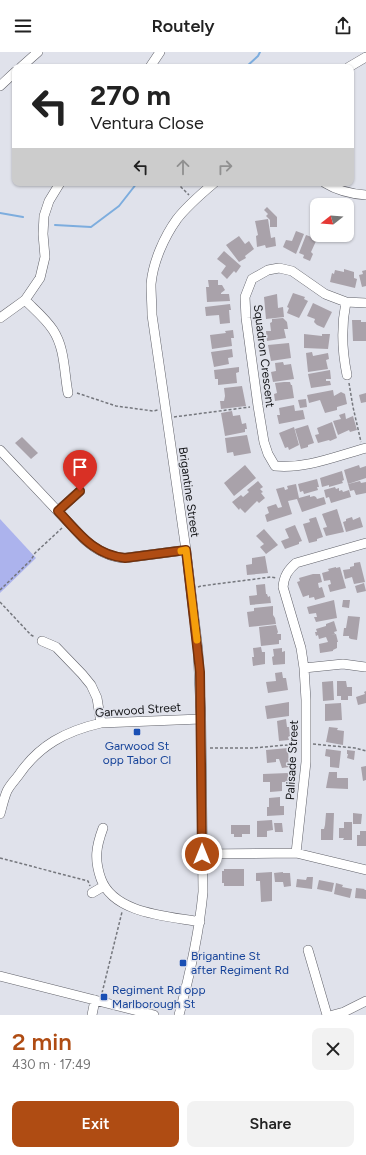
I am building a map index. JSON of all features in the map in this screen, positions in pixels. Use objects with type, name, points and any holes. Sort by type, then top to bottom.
[{"type":"street","points":[[24,64],[38,52]]},
{"type":"street","points":[[152,64],[160,52]]},
{"type":"street","points":[[354,64],[366,57]]},
{"type":"street","points":[[0,86],[12,75]]},
{"type":"street","points":[[0,317],[26,300],[37,284],[43,270],[45,257],[43,234],[44,216],[49,201],[58,186]]},
{"type":"street","name":"Brigantine Street","points":[[179,1015],[192,966],[200,922],[203,892],[200,672],[186,550],[152,315],[151,283],[156,259],[177,220],[194,201],[211,186]]},
{"type":"street","points":[[330,186],[346,192],[366,195]]},
{"type":"street","name":"Squadron Crescent","points":[[366,303],[346,302],[325,294],[292,271],[279,268],[268,270],[252,280],[245,297],[246,318],[258,406],[268,454],[275,466],[290,467],[310,464],[366,448]]},
{"type":"street","points":[[26,300],[49,324],[57,338],[62,355],[68,392]]},
{"type":"street","points":[[346,302],[343,317],[343,339],[347,375]]},
{"type":"street","points":[[0,450],[68,522],[100,552],[116,558],[135,558],[186,550]]},
{"type":"street","points":[[58,511],[80,491]]},
{"type":"street","points":[[283,579],[288,570],[296,563],[366,543]]},
{"type":"street","name":"Palisade Street","points":[[283,579],[283,587],[299,641],[304,668],[307,743],[305,777],[296,854]]},
{"type":"street","points":[[42,641],[56,647],[91,685],[97,698],[101,723]]},
{"type":"street","points":[[304,668],[343,664],[365,667]]},
{"type":"street","name":"Garwood Street","points":[[0,814],[7,791],[26,765],[44,748],[59,737],[85,727],[101,723],[201,719]]},
{"type":"street","points":[[103,828],[98,843],[96,866],[104,886],[110,894],[124,904],[138,910],[200,922]]},
{"type":"street","points":[[202,854],[296,854],[366,870]]},
{"type":"street","points":[[92,893],[104,886]]},
{"type":"street","points":[[308,950],[327,1015]]},
{"type":"street","points":[[0,976],[154,1015]]},
{"type":"street","points":[[92,1015],[98,1001]]},
{"type":"street","points":[[333,1015],[344,1012],[366,1001]]},
{"type":"path","points":[[180,186],[194,201]]},
{"type":"path","points":[[347,375],[362,444],[366,448]]},
{"type":"path","points":[[68,392],[116,406],[153,411],[166,409]]},
{"type":"path","points":[[167,418],[258,406]]},
{"type":"path","points":[[0,590],[31,560],[35,553],[68,522]]},
{"type":"path","points":[[191,591],[201,586],[271,577],[283,579]]},
{"type":"path","points":[[0,602],[31,636],[42,641]]},
{"type":"path","points":[[202,748],[253,748],[307,743],[355,748],[366,752]]},
{"type":"path","points":[[0,858],[88,881],[92,893]]},
{"type":"path","points":[[98,1001],[124,904]]},
{"type":"shaded area","points":[[0,519],[36,558],[0,593]]},
{"type":"building","points":[[267,207],[277,217],[277,227],[270,227],[270,220],[266,216],[268,214],[264,210]]},
{"type":"building","points":[[268,219],[271,238],[275,237],[276,246],[266,248],[265,245],[257,247],[256,236],[258,235],[255,221]]},
{"type":"building","points":[[296,231],[304,234],[296,254],[283,247],[286,240],[292,241]]},
{"type":"building","points":[[306,235],[310,236],[310,242],[316,242],[311,252],[313,254],[310,261],[303,258],[304,255],[299,253]]},
{"type":"building","points":[[239,236],[245,244],[249,241],[254,249],[245,256],[246,258],[239,262],[226,245]]},
{"type":"building","points":[[224,251],[241,266],[236,273],[234,271],[227,279],[221,273],[226,266],[217,259]]},
{"type":"building","points":[[344,269],[354,272],[354,278],[357,279],[355,288],[330,282],[332,273],[334,274],[335,270],[344,272]]},
{"type":"building","points":[[366,270],[366,286],[362,287],[359,275],[363,274],[362,271]]},
{"type":"building","points":[[208,280],[218,280],[218,285],[222,285],[225,290],[221,294],[229,294],[230,301],[207,302],[206,287],[209,287]]},
{"type":"building","points":[[293,293],[305,297],[304,299],[308,301],[299,318],[287,313],[289,308],[287,307]]},
{"type":"building","points":[[277,294],[278,308],[283,307],[284,317],[266,319],[264,297]]},
{"type":"building","points":[[313,303],[332,312],[324,328],[314,322],[315,319],[307,316]]},
{"type":"building","points":[[230,304],[230,323],[220,324],[219,315],[206,316],[205,307]]},
{"type":"building","points":[[283,318],[287,322],[288,329],[284,329],[286,338],[267,341],[266,331],[271,331],[270,323],[272,322],[272,319]]},
{"type":"building","points":[[352,320],[361,320],[361,322],[366,322],[366,341],[353,341]]},
{"type":"building","points":[[233,330],[234,338],[231,338],[232,346],[212,349],[210,335],[226,333],[225,331]]},
{"type":"building","points":[[304,334],[322,336],[322,334],[330,334],[328,349],[304,348]]},
{"type":"building","points":[[289,343],[291,358],[271,361],[268,345]]},
{"type":"building","points":[[232,349],[233,357],[228,358],[229,364],[214,367],[211,352]]},
{"type":"building","points":[[312,352],[313,356],[328,353],[329,359],[326,360],[328,369],[308,372],[306,353]]},
{"type":"building","points":[[283,362],[284,365],[291,364],[294,379],[273,382],[271,372],[276,371],[275,363]]},
{"type":"building","points":[[239,367],[239,372],[236,373],[237,383],[218,385],[218,379],[215,379],[214,370]]},
{"type":"building","points":[[330,370],[331,379],[326,379],[326,381],[330,381],[331,385],[311,388],[308,374]]},
{"type":"building","points":[[290,382],[292,385],[294,398],[275,401],[274,394],[277,393],[275,383]]},
{"type":"building","points":[[242,386],[246,406],[221,409],[220,401],[224,401],[225,396],[224,388]]},
{"type":"building","points":[[333,390],[334,396],[341,392],[345,394],[347,404],[337,407],[337,410],[325,413],[320,400],[309,403],[307,395]]},
{"type":"building","points":[[366,393],[366,402],[361,403],[359,395]]},
{"type":"building","points":[[306,399],[307,407],[300,408],[298,400]]},
{"type":"building","points":[[294,405],[295,411],[303,410],[305,419],[279,424],[277,415],[280,415],[279,408]]},
{"type":"building","points":[[232,411],[233,416],[240,415],[242,424],[246,423],[247,429],[245,429],[245,432],[225,436],[221,413]]},
{"type":"building","points":[[345,413],[346,419],[353,416],[357,430],[350,432],[349,430],[338,435],[333,421],[341,419],[339,415]]},
{"type":"building","points":[[332,422],[337,438],[318,443],[315,435],[319,434],[317,428]]},
{"type":"building","points":[[308,425],[314,443],[301,449],[295,429]]},
{"type":"building","points":[[294,427],[299,445],[289,450],[288,447],[285,448],[279,433]]},
{"type":"building","points":[[247,435],[251,453],[234,456],[233,452],[227,453],[225,438]]},
{"type":"building","points":[[22,437],[38,453],[31,459],[15,443]]},
{"type":"building","points":[[245,465],[256,478],[234,496],[224,483]]},
{"type":"building","points":[[359,465],[360,468],[366,466],[366,478],[348,484],[344,470]]},
{"type":"building","points":[[342,471],[344,480],[342,481],[343,483],[329,487],[329,485],[322,487],[320,478]]},
{"type":"building","points":[[317,479],[319,487],[317,487],[318,490],[304,494],[303,491],[300,492],[298,484]]},
{"type":"building","points":[[258,481],[263,487],[260,489],[265,498],[259,503],[257,501],[245,513],[240,508],[239,510],[232,502],[241,495],[243,497],[249,492],[247,490]]},
{"type":"building","points":[[360,481],[361,483],[366,482],[366,493],[356,495],[354,490],[350,491],[348,484]]},
{"type":"building","points":[[296,484],[299,498],[310,495],[310,497],[314,496],[317,499],[324,497],[326,504],[302,512],[297,499],[288,501],[292,514],[267,522],[265,515],[269,513],[267,507],[276,504],[278,508],[282,507],[276,489],[284,487],[285,490],[288,489],[287,486]]},
{"type":"building","points":[[335,487],[336,489],[339,488],[339,491],[342,490],[343,492],[349,490],[351,497],[331,503],[329,497],[326,498],[324,490]]},
{"type":"building","points":[[337,509],[344,532],[326,536],[323,528],[327,527],[322,514]]},
{"type":"building","points":[[316,517],[323,537],[317,539],[317,541],[309,543],[303,524],[310,522],[309,519]]},
{"type":"building","points":[[352,517],[353,520],[360,517],[363,527],[346,532],[343,522]]},
{"type":"building","points":[[295,525],[302,541],[299,542],[299,544],[285,549],[281,541],[289,538],[285,529]]},
{"type":"building","points":[[264,529],[278,545],[266,554],[260,547],[264,544],[256,536]]},
{"type":"building","points":[[265,556],[268,573],[247,575],[246,565],[252,564],[252,558]]},
{"type":"building","points":[[360,562],[365,582],[354,584],[352,577],[345,579],[343,570],[350,569],[350,567],[354,566],[354,563]]},
{"type":"building","points":[[340,567],[346,588],[330,592],[328,585],[331,584],[330,580],[324,581],[322,573],[329,571],[328,569]]},
{"type":"building","points":[[313,574],[320,574],[322,582],[318,583],[319,588],[322,587],[325,597],[315,600],[314,597],[309,598],[309,595],[303,597],[297,582],[300,581],[299,578]]},
{"type":"building","points":[[364,583],[366,591],[357,593],[355,586]]},
{"type":"building","points":[[265,584],[266,594],[268,597],[270,596],[271,603],[250,605],[249,596],[257,595],[256,585]]},
{"type":"building","points":[[334,600],[337,618],[316,622],[314,617],[317,617],[316,613],[309,614],[307,607]]},
{"type":"building","points":[[343,600],[350,600],[349,608],[342,607]]},
{"type":"building","points":[[273,606],[273,615],[276,624],[249,627],[247,612],[254,611],[254,608]]},
{"type":"building","points":[[348,616],[360,617],[357,640],[349,638],[349,636],[343,636]]},
{"type":"building","points":[[334,621],[337,631],[334,632],[335,634],[331,635],[336,634],[338,642],[337,648],[333,651],[320,653],[319,644],[328,642],[326,637],[319,639],[318,635],[316,636],[316,629],[326,626],[326,624]]},
{"type":"building","points":[[276,625],[278,632],[277,634],[281,634],[279,644],[261,646],[259,627]]},
{"type":"building","points":[[261,647],[262,652],[265,652],[265,664],[253,666],[253,648]]},
{"type":"building","points":[[282,648],[282,652],[285,651],[285,664],[273,665],[273,649]]},
{"type":"building","points":[[282,672],[283,678],[286,678],[288,690],[268,693],[266,682],[276,681],[275,673]]},
{"type":"building","points":[[333,681],[334,700],[323,701],[322,682]]},
{"type":"building","points":[[337,681],[346,681],[347,687],[352,687],[352,696],[348,696],[348,700],[341,700],[341,696],[337,696]]},
{"type":"building","points":[[366,691],[366,703],[358,705],[356,697],[365,694],[364,692]]},
{"type":"building","points":[[289,702],[289,716],[267,719],[265,706]]},
{"type":"building","points":[[341,703],[342,720],[325,721],[325,704]]},
{"type":"building","points":[[286,719],[287,727],[289,727],[289,740],[279,741],[277,721]]},
{"type":"building","points":[[329,727],[338,728],[337,730],[344,731],[343,745],[326,742]]},
{"type":"building","points":[[288,748],[289,767],[282,768],[279,759],[276,759],[276,762],[267,763],[266,750]]},
{"type":"building","points":[[326,749],[341,751],[339,768],[330,767],[330,757],[325,756]]},
{"type":"building","points":[[347,750],[355,751],[354,760],[347,758]]},
{"type":"building","points":[[366,766],[366,780],[363,781],[361,767]]},
{"type":"building","points":[[329,772],[337,772],[337,778],[348,778],[348,789],[326,788]]},
{"type":"building","points":[[288,773],[288,782],[282,782],[282,791],[270,792],[270,782],[263,782],[263,774]]},
{"type":"building","points":[[280,797],[280,806],[284,806],[284,815],[267,816],[269,798]]},
{"type":"building","points":[[326,813],[334,813],[333,840],[321,840],[321,829],[324,829]]},
{"type":"building","points":[[353,813],[362,814],[361,824],[353,824]]},
{"type":"building","points":[[272,820],[273,830],[267,831],[267,837],[257,837],[257,821]]},
{"type":"building","points":[[344,822],[352,822],[352,840],[343,840],[344,838],[339,838],[339,828],[344,828]]},
{"type":"building","points":[[274,823],[282,823],[283,832],[275,832]]},
{"type":"building","points":[[231,825],[250,825],[250,834],[242,834],[242,837],[234,837],[234,834],[231,834]]},
{"type":"building","points":[[360,831],[366,831],[366,846],[357,846],[357,835],[360,835]]},
{"type":"building","points":[[224,869],[244,869],[244,886],[224,886],[224,883],[222,883],[222,871],[224,871]]},
{"type":"building","points":[[272,872],[272,901],[261,902],[260,881],[256,881],[256,873]]},
{"type":"building","points":[[274,873],[290,873],[291,886],[284,887],[283,882],[275,882]]},
{"type":"building","points":[[307,877],[313,877],[312,889],[296,887],[297,879],[306,880]]},
{"type":"building","points":[[319,880],[334,883],[332,892],[317,889]]},
{"type":"building","points":[[336,883],[343,885],[342,887],[352,889],[350,898],[334,894]]},
{"type":"building","points":[[356,888],[366,890],[366,899],[355,898]]},
{"type":"waterway","points":[[249,64],[260,52]]},
{"type":"waterway","points":[[55,225],[91,227],[119,206],[135,186]]},
{"type":"waterway","points":[[0,213],[23,217]]},
{"type":"slow traffic","points":[[181,551],[186,550],[197,640]]},
{"type":"place","name":"Garwood St opp Tabor Cl","points":[[137,732]]},
{"type":"place","name":"Brigantine St after Regiment Rd","points":[[183,963]]},
{"type":"place","name":"Regiment Rd opp Marlborough St","points":[[104,997]]},
{"type":"route","points":[[80,491],[58,511],[84,539],[100,552],[116,558],[135,558],[186,550],[200,672],[202,854]]}]
